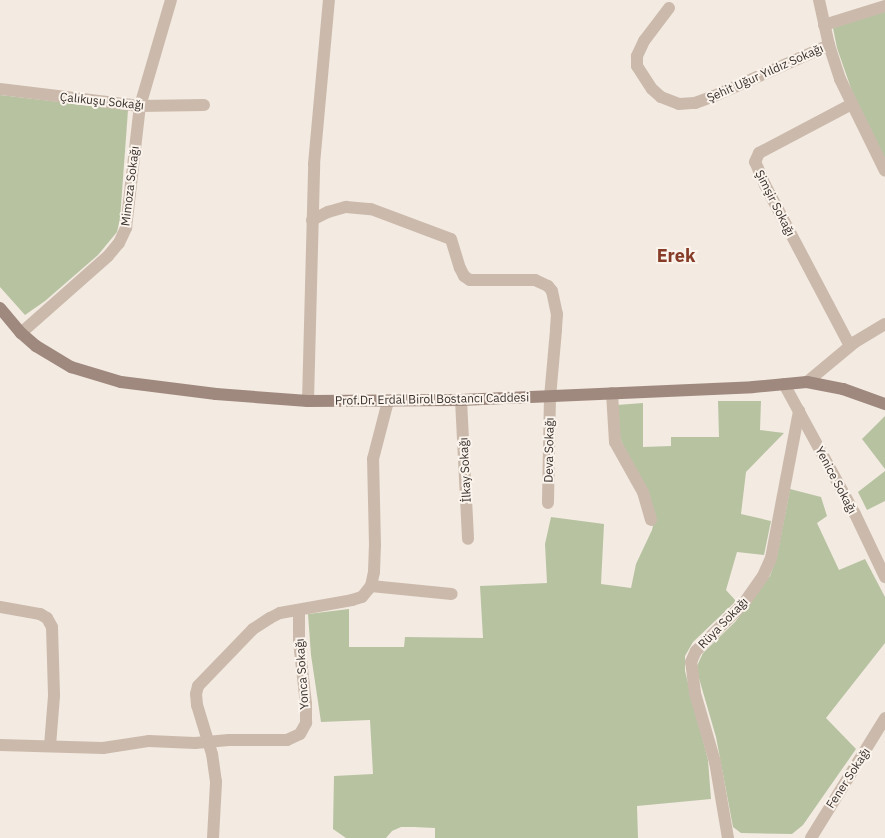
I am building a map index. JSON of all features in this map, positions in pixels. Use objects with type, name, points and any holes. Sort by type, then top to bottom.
[{"type":"street","name":"Mimoza Sokağı","points":[[21,333],[108,256],[119,243],[126,228],[140,106],[171,0]]},
{"type":"street","points":[[308,401],[312,220],[318,98],[329,0]]},
{"type":"street","points":[[819,0],[829,45],[852,104],[885,170]]},
{"type":"street","name":"Şehit Uğur Yıldız Sokağı","points":[[824,25],[885,6]]},
{"type":"street","name":"Şehit Uğur Yıldız Sokağı","points":[[669,8],[644,41],[637,56],[637,66],[652,89],[661,97],[679,104],[694,103],[708,99],[829,45]]},
{"type":"street","name":"Çalıkuşu Sokağı","points":[[0,89],[140,106],[204,105]]},
{"type":"street","name":"Şimşir Sokağı","points":[[850,346],[764,185],[755,162],[759,153],[852,104]]},
{"type":"street","name":"Deva Sokağı","points":[[312,220],[328,212],[346,207],[371,209],[451,239],[460,268],[464,276],[470,280],[535,280],[548,286],[552,291],[556,314],[550,397],[548,503]]},
{"type":"street","name":"Prof.Dr. Erdal Birol Bostancı Caddesi","points":[[0,308],[21,333],[36,346],[71,367],[105,379],[165,389],[308,401],[388,401],[550,397],[807,382],[842,389],[885,404]]},
{"type":"street","points":[[807,382],[850,346],[885,324]]},
{"type":"street","name":"Yenice Sokağı","points":[[784,384],[855,514],[885,577]]},
{"type":"street","points":[[612,393],[615,442],[643,492],[651,520]]},
{"type":"street","name":"İlkay Sokağı","points":[[461,400],[468,539]]},
{"type":"street","points":[[213,838],[216,782],[209,742],[197,705],[196,694],[198,686],[253,629],[280,613],[362,597],[371,586],[376,545],[373,459],[388,401]]},
{"type":"street","name":"Rüya Sokağı","points":[[728,838],[715,762],[695,693],[691,662],[696,650],[744,603],[763,576],[771,558],[798,411]]},
{"type":"street","points":[[371,586],[452,594]]},
{"type":"street","points":[[0,607],[40,614],[47,618],[52,627],[54,696],[50,746]]},
{"type":"street","name":"Yonca Sokağı","points":[[0,745],[103,748],[149,741],[288,740],[300,734],[306,723],[306,704],[299,642],[299,610]]},
{"type":"street","name":"Fener Sokağı","points":[[811,838],[885,718]]},
{"type":"green space","points":[[885,11],[885,160],[854,97],[837,48],[833,28]]},
{"type":"green space","points":[[0,95],[128,110],[120,219],[117,232],[98,255],[45,301],[25,315],[0,287]]},
{"type":"green space","points":[[718,401],[761,401],[760,430],[784,433],[746,472],[741,514],[771,521],[764,555],[737,552],[726,590],[736,601],[693,642],[685,656],[685,671],[708,760],[711,799],[637,806],[638,838],[435,838],[435,828],[401,827],[392,831],[386,838],[346,838],[333,829],[334,776],[373,774],[370,720],[321,722],[311,655],[308,614],[349,609],[349,647],[404,647],[405,637],[483,638],[480,586],[547,583],[545,544],[551,517],[604,524],[601,584],[631,588],[636,564],[652,530],[655,517],[620,438],[617,405],[643,403],[643,447],[671,446],[671,437],[719,437]]},
{"type":"green space","points":[[885,416],[885,469],[862,439]]},
{"type":"green space","points":[[885,471],[885,501],[867,510],[858,492]]},
{"type":"green space","points":[[790,489],[821,497],[827,516],[817,523],[839,570],[865,559],[885,597],[885,643],[826,718],[856,749],[803,825],[792,834],[741,833],[733,827],[716,737],[696,668],[703,653],[735,622],[770,576],[777,556]]},
{"type":"district","name":"Erek","points":[[676,256]]}]
